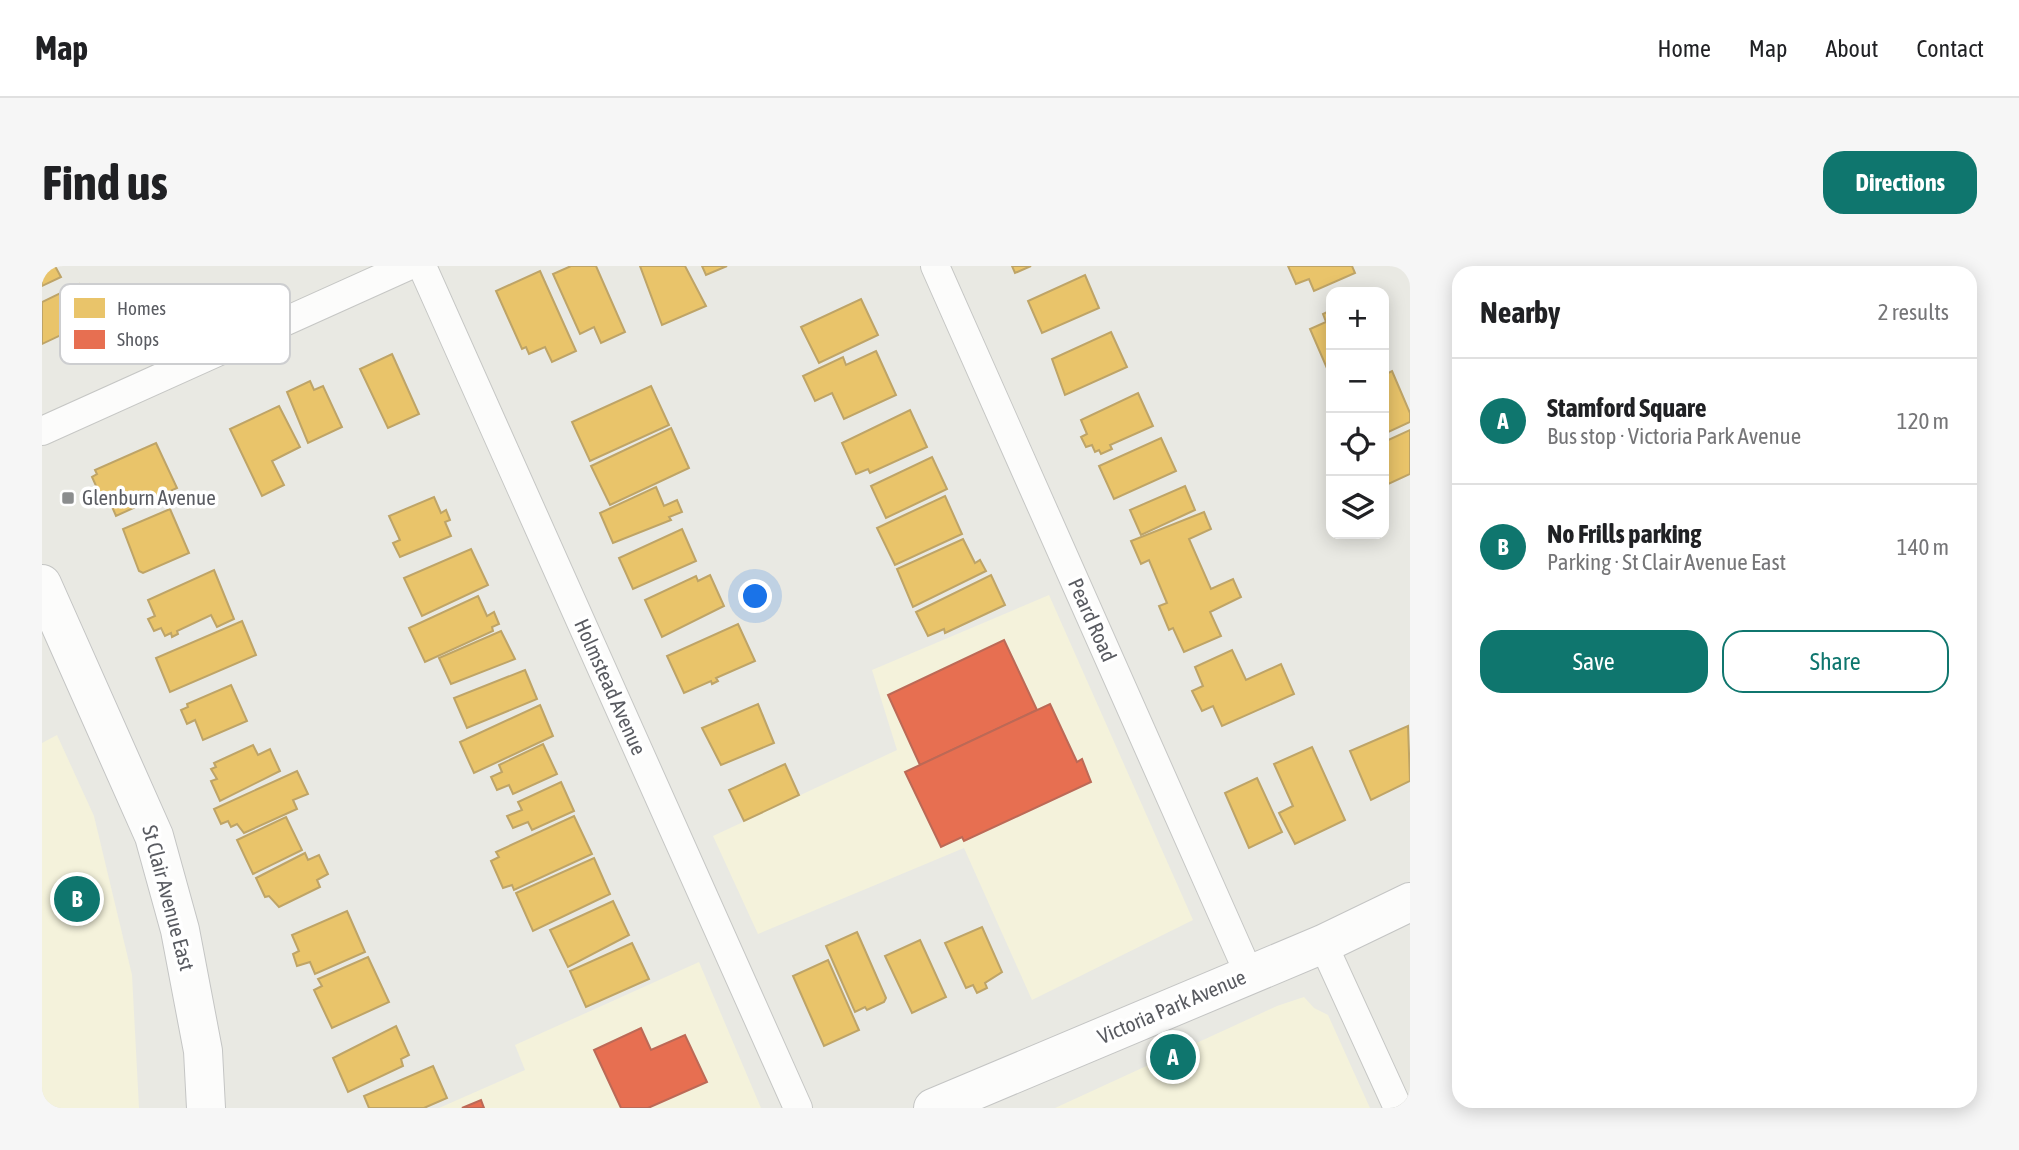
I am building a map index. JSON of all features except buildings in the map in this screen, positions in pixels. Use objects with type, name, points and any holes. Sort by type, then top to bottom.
[{"type":"main road","name":"St Clair Avenue East","points":[[42,584],[154,836],[180,930],[203,1051],[206,1108]]},
{"type":"main road","name":"Victoria Park Avenue","points":[[933,1108],[1323,944],[1410,902]]},
{"type":"street","points":[[290,319],[408,266]]},
{"type":"street","name":"Holmstead Avenue","points":[[422,266],[798,1108]]},
{"type":"street","name":"Peard Road","points":[[936,266],[1249,974]]},
{"type":"street","points":[[42,431],[191,364]]},
{"type":"street","points":[[1323,944],[1398,1108]]},
{"type":"shaded area","points":[[1049,595],[1193,920],[1032,1000],[964,848],[758,934],[713,836],[897,750],[872,670]]},
{"type":"shaded area","points":[[57,735],[94,816],[132,975],[139,1108],[42,1108],[42,743]]},
{"type":"shaded area","points":[[699,962],[761,1108],[439,1108],[525,1070],[515,1045]]},
{"type":"shaded area","points":[[1304,997],[1314,1008],[1328,1015],[1370,1108],[1055,1108],[1277,1006]]},
{"type":"place","name":"Glenburn Avenue","points":[[68,498]]},
{"type":"place","name":"No Frills parking","points":[[77,899]]},
{"type":"place","name":"Stamford Square","points":[[1173,1057]]}]
